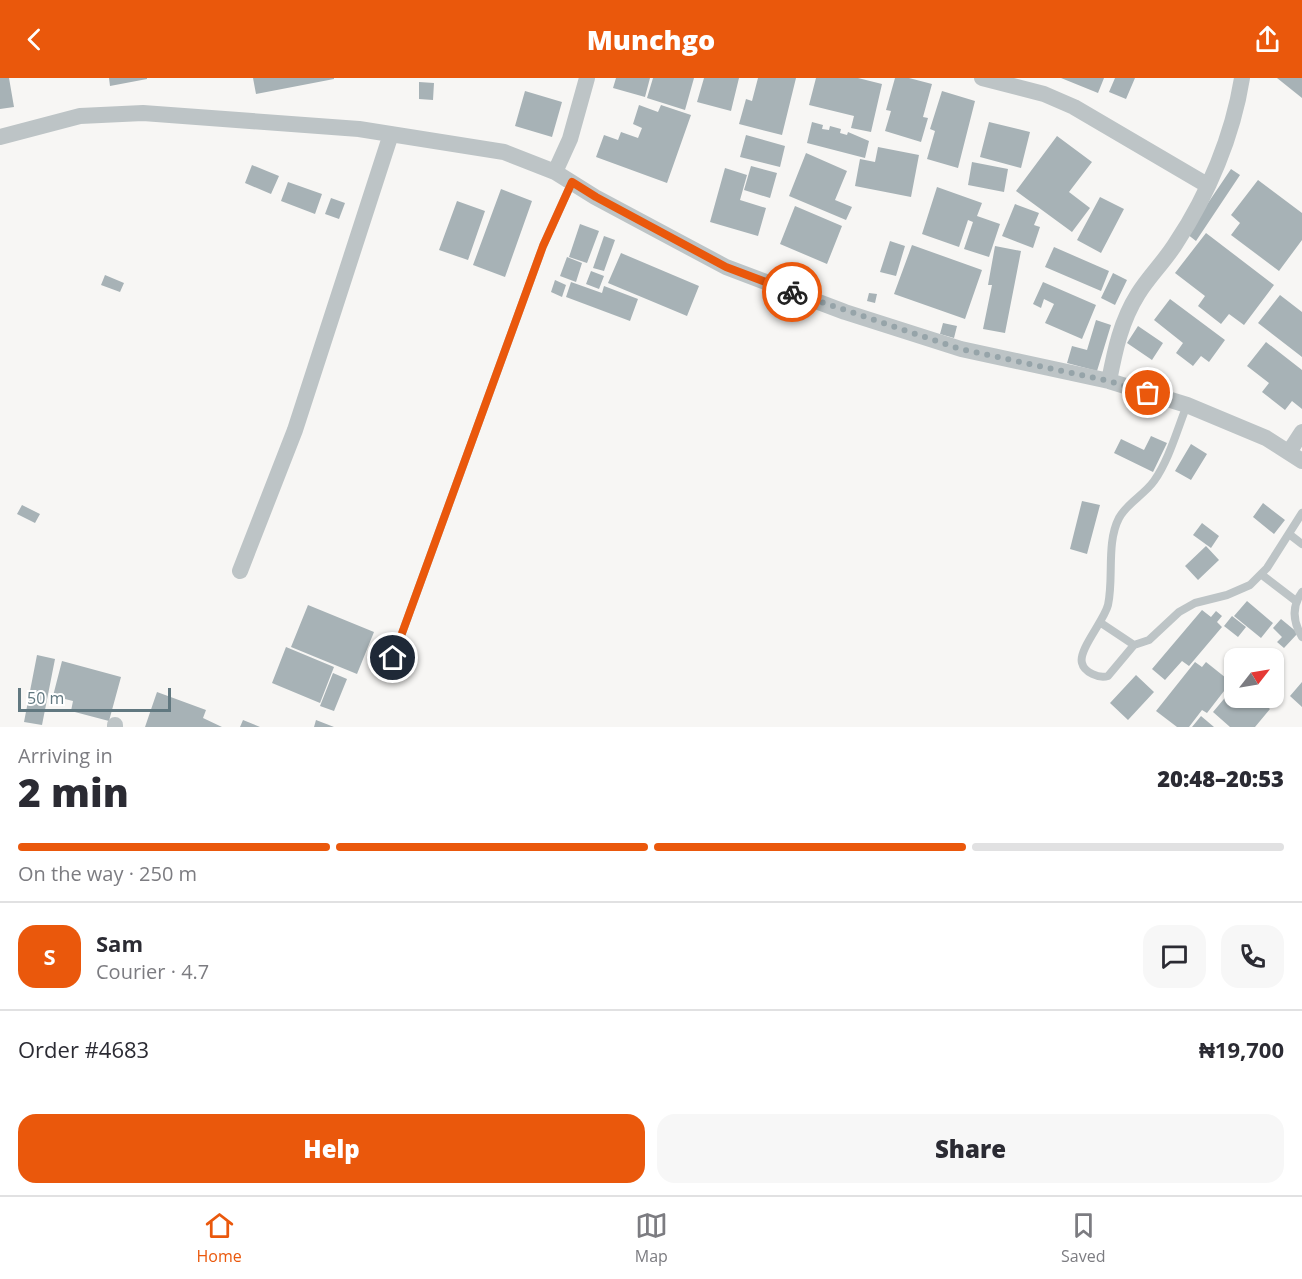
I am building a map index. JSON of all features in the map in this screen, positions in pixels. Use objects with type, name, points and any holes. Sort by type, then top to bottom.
[{"type":"street","points":[[555,172],[570,139],[587,78]]},
{"type":"street","points":[[982,78],[1044,94],[1074,107],[1207,185]]},
{"type":"street","points":[[1109,381],[1125,317],[1137,295],[1176,243],[1207,185],[1229,131],[1242,78]]},
{"type":"street","points":[[0,137],[80,116],[143,113],[359,129],[504,152],[555,172],[596,197],[726,267],[845,312],[960,349],[1109,381],[1187,405],[1266,438],[1296,456],[1302,432]]},
{"type":"street","points":[[240,571],[295,430],[391,134]]},
{"type":"lane","points":[[393,658],[543,246],[572,182]]},
{"type":"lane","points":[[1187,405],[1153,482],[1119,518],[1114,534],[1110,591],[1101,623],[1083,650],[1081,658],[1085,668],[1096,676],[1108,676],[1134,645],[1149,640],[1187,607],[1227,596],[1250,585],[1262,574],[1302,513]]},
{"type":"lane","points":[[1289,534],[1302,544]]},
{"type":"lane","points":[[1262,574],[1296,601]]},
{"type":"lane","points":[[1302,592],[1296,601],[1296,626],[1302,637]]},
{"type":"lane","points":[[1101,623],[1134,645]]},
{"type":"building","points":[[0,78],[9,78],[14,107],[0,109]]},
{"type":"building","points":[[109,78],[147,78],[147,79],[110,86]]},
{"type":"building","points":[[253,78],[334,78],[334,79],[256,94]]},
{"type":"building","points":[[616,78],[650,78],[645,97],[613,88]]},
{"type":"building","points":[[653,78],[694,78],[685,110],[647,98]]},
{"type":"building","points":[[704,78],[739,78],[731,111],[697,102]]},
{"type":"building","points":[[758,78],[796,78],[782,135],[739,124],[746,99],[752,101]]},
{"type":"building","points":[[816,78],[858,78],[882,84],[871,132],[851,128],[854,116],[809,105]]},
{"type":"building","points":[[895,78],[909,78],[932,84],[923,117],[928,118],[921,142],[885,131],[891,111],[886,110]]},
{"type":"building","points":[[1061,78],[1104,78],[1098,93]]},
{"type":"building","points":[[1115,78],[1135,78],[1126,99],[1109,92]]},
{"type":"building","points":[[1277,78],[1302,78],[1302,98]]},
{"type":"building","points":[[419,82],[434,83],[433,100],[419,99]]},
{"type":"building","points":[[525,91],[562,102],[552,137],[515,126]]},
{"type":"building","points":[[942,91],[975,101],[958,168],[927,159],[935,131],[930,129]]},
{"type":"building","points":[[639,105],[658,112],[661,105],[691,115],[667,183],[596,157],[604,135],[618,140],[621,132],[638,138],[642,128],[633,124]]},
{"type":"building","points":[[812,122],[823,125],[822,129],[829,130],[830,126],[841,129],[840,133],[847,135],[848,132],[869,141],[865,158],[807,143]]},
{"type":"building","points":[[989,122],[1030,132],[1021,168],[980,157]]},
{"type":"building","points":[[746,135],[785,146],[780,167],[740,157]]},
{"type":"building","points":[[1057,136],[1092,162],[1069,192],[1090,208],[1072,232],[1016,191]]},
{"type":"building","points":[[878,147],[919,155],[911,197],[855,186],[860,159],[875,162]]},
{"type":"building","points":[[806,153],[847,171],[835,200],[852,207],[846,220],[789,196]]},
{"type":"building","points":[[972,162],[1008,169],[1004,192],[968,185]]},
{"type":"building","points":[[252,165],[279,176],[271,194],[245,183]]},
{"type":"building","points":[[751,166],[777,173],[770,198],[744,190]]},
{"type":"building","points":[[725,168],[747,175],[740,200],[766,208],[758,236],[710,222]]},
{"type":"building","points":[[1231,169],[1240,175],[1196,241],[1187,234]]},
{"type":"building","points":[[1258,180],[1302,213],[1302,240],[1279,271],[1231,235],[1240,223],[1231,215]]},
{"type":"building","points":[[288,182],[322,194],[315,214],[281,201]]},
{"type":"building","points":[[937,187],[982,203],[977,216],[1000,224],[989,257],[964,249],[973,222],[968,220],[959,247],[922,234]]},
{"type":"building","points":[[501,189],[532,201],[505,277],[473,265]]},
{"type":"building","points":[[1100,197],[1124,209],[1101,253],[1077,240]]},
{"type":"building","points":[[331,198],[345,203],[339,219],[325,214]]},
{"type":"building","points":[[457,201],[485,211],[468,260],[439,250]]},
{"type":"building","points":[[1015,204],[1039,213],[1034,225],[1040,227],[1033,248],[1002,236]]},
{"type":"building","points":[[795,206],[842,226],[827,264],[780,244]]},
{"type":"building","points":[[580,224],[599,231],[587,263],[569,257]]},
{"type":"building","points":[[1206,233],[1274,285],[1244,325],[1229,314],[1221,324],[1198,306],[1205,296],[1175,273]]},
{"type":"building","points":[[604,236],[615,240],[604,271],[593,268]]},
{"type":"building","points":[[890,241],[905,246],[896,276],[880,272]]},
{"type":"building","points":[[912,245],[982,270],[965,319],[894,294]]},
{"type":"building","points":[[995,246],[1021,251],[1005,333],[983,329],[992,285],[988,285]]},
{"type":"building","points":[[1054,247],[1109,271],[1101,291],[1045,267]]},
{"type":"building","points":[[621,253],[699,286],[687,316],[608,283]]},
{"type":"building","points":[[567,257],[582,263],[576,282],[560,276]]},
{"type":"building","points":[[591,271],[604,276],[599,289],[586,284]]},
{"type":"building","points":[[1113,273],[1127,280],[1115,305],[1101,298]]},
{"type":"building","points":[[105,275],[124,283],[120,292],[101,285]]},
{"type":"building","points":[[555,280],[566,285],[562,297],[551,292]]},
{"type":"building","points":[[571,282],[602,293],[604,286],[638,299],[630,321],[566,297]]},
{"type":"building","points":[[1043,282],[1096,305],[1082,339],[1045,323],[1054,304],[1044,299],[1041,308],[1033,304]]},
{"type":"building","points":[[869,293],[877,294],[875,303],[867,301]]},
{"type":"building","points":[[1280,295],[1302,312],[1302,357],[1258,323]]},
{"type":"building","points":[[1170,299],[1225,340],[1209,362],[1201,356],[1193,366],[1176,353],[1183,343],[1154,320]]},
{"type":"building","points":[[1096,320],[1111,325],[1097,371],[1067,363],[1072,346],[1087,350]]},
{"type":"building","points":[[943,323],[957,326],[954,338],[940,334]]},
{"type":"building","points":[[1138,326],[1163,343],[1152,360],[1127,343]]},
{"type":"building","points":[[1266,342],[1302,370],[1302,409],[1292,401],[1285,410],[1262,392],[1269,383],[1247,366]]},
{"type":"building","points":[[1151,436],[1167,443],[1153,472],[1114,453],[1121,439],[1144,450]]},
{"type":"building","points":[[1191,444],[1207,454],[1191,480],[1175,471]]},
{"type":"building","points":[[1082,501],[1100,505],[1087,554],[1070,549]]},
{"type":"building","points":[[1263,503],[1285,520],[1274,534],[1253,517]]},
{"type":"building","points":[[22,505],[40,514],[35,523],[17,514]]},
{"type":"building","points":[[1202,523],[1219,536],[1211,548],[1193,535]]},
{"type":"building","points":[[1206,546],[1219,560],[1198,580],[1185,566]]},
{"type":"building","points":[[1247,601],[1273,623],[1261,638],[1234,616]]},
{"type":"building","points":[[308,605],[374,632],[357,674],[291,647]]},
{"type":"building","points":[[1202,610],[1211,617],[1216,611],[1222,616],[1217,622],[1222,627],[1189,666],[1182,661],[1165,680],[1152,669]]},
{"type":"building","points":[[1232,616],[1246,627],[1238,637],[1224,626]]},
{"type":"building","points":[[1281,619],[1298,633],[1284,648],[1277,642],[1282,637],[1273,628]]},
{"type":"building","points":[[286,647],[334,667],[320,703],[272,683]]},
{"type":"building","points":[[37,655],[55,659],[42,725],[24,722]]},
{"type":"building","points":[[62,661],[121,677],[109,721],[71,711],[73,701],[53,696]]},
{"type":"building","points":[[1195,662],[1202,667],[1206,662],[1224,676],[1224,691],[1207,713],[1202,710],[1189,727],[1177,727],[1156,711]]},
{"type":"building","points":[[333,673],[347,679],[334,711],[320,706]]},
{"type":"building","points":[[1136,675],[1154,692],[1128,720],[1110,703]]},
{"type":"building","points":[[1302,682],[1302,707],[1290,696]]},
{"type":"building","points":[[157,692],[206,710],[203,718],[222,727],[145,727]]},
{"type":"building","points":[[1224,699],[1224,708],[1270,709],[1255,727],[1230,727],[1213,712]]},
{"type":"building","points":[[1201,716],[1214,727],[1192,727]]},
{"type":"building","points":[[243,720],[260,727],[240,727]]},
{"type":"building","points":[[316,720],[334,727],[314,727]]},
{"type":"way so far","points":[[792,292],[845,312],[960,349],[1109,381],[1148,393]]},
{"type":"route","points":[[393,658],[543,246],[572,182],[726,267],[792,292]]}]
